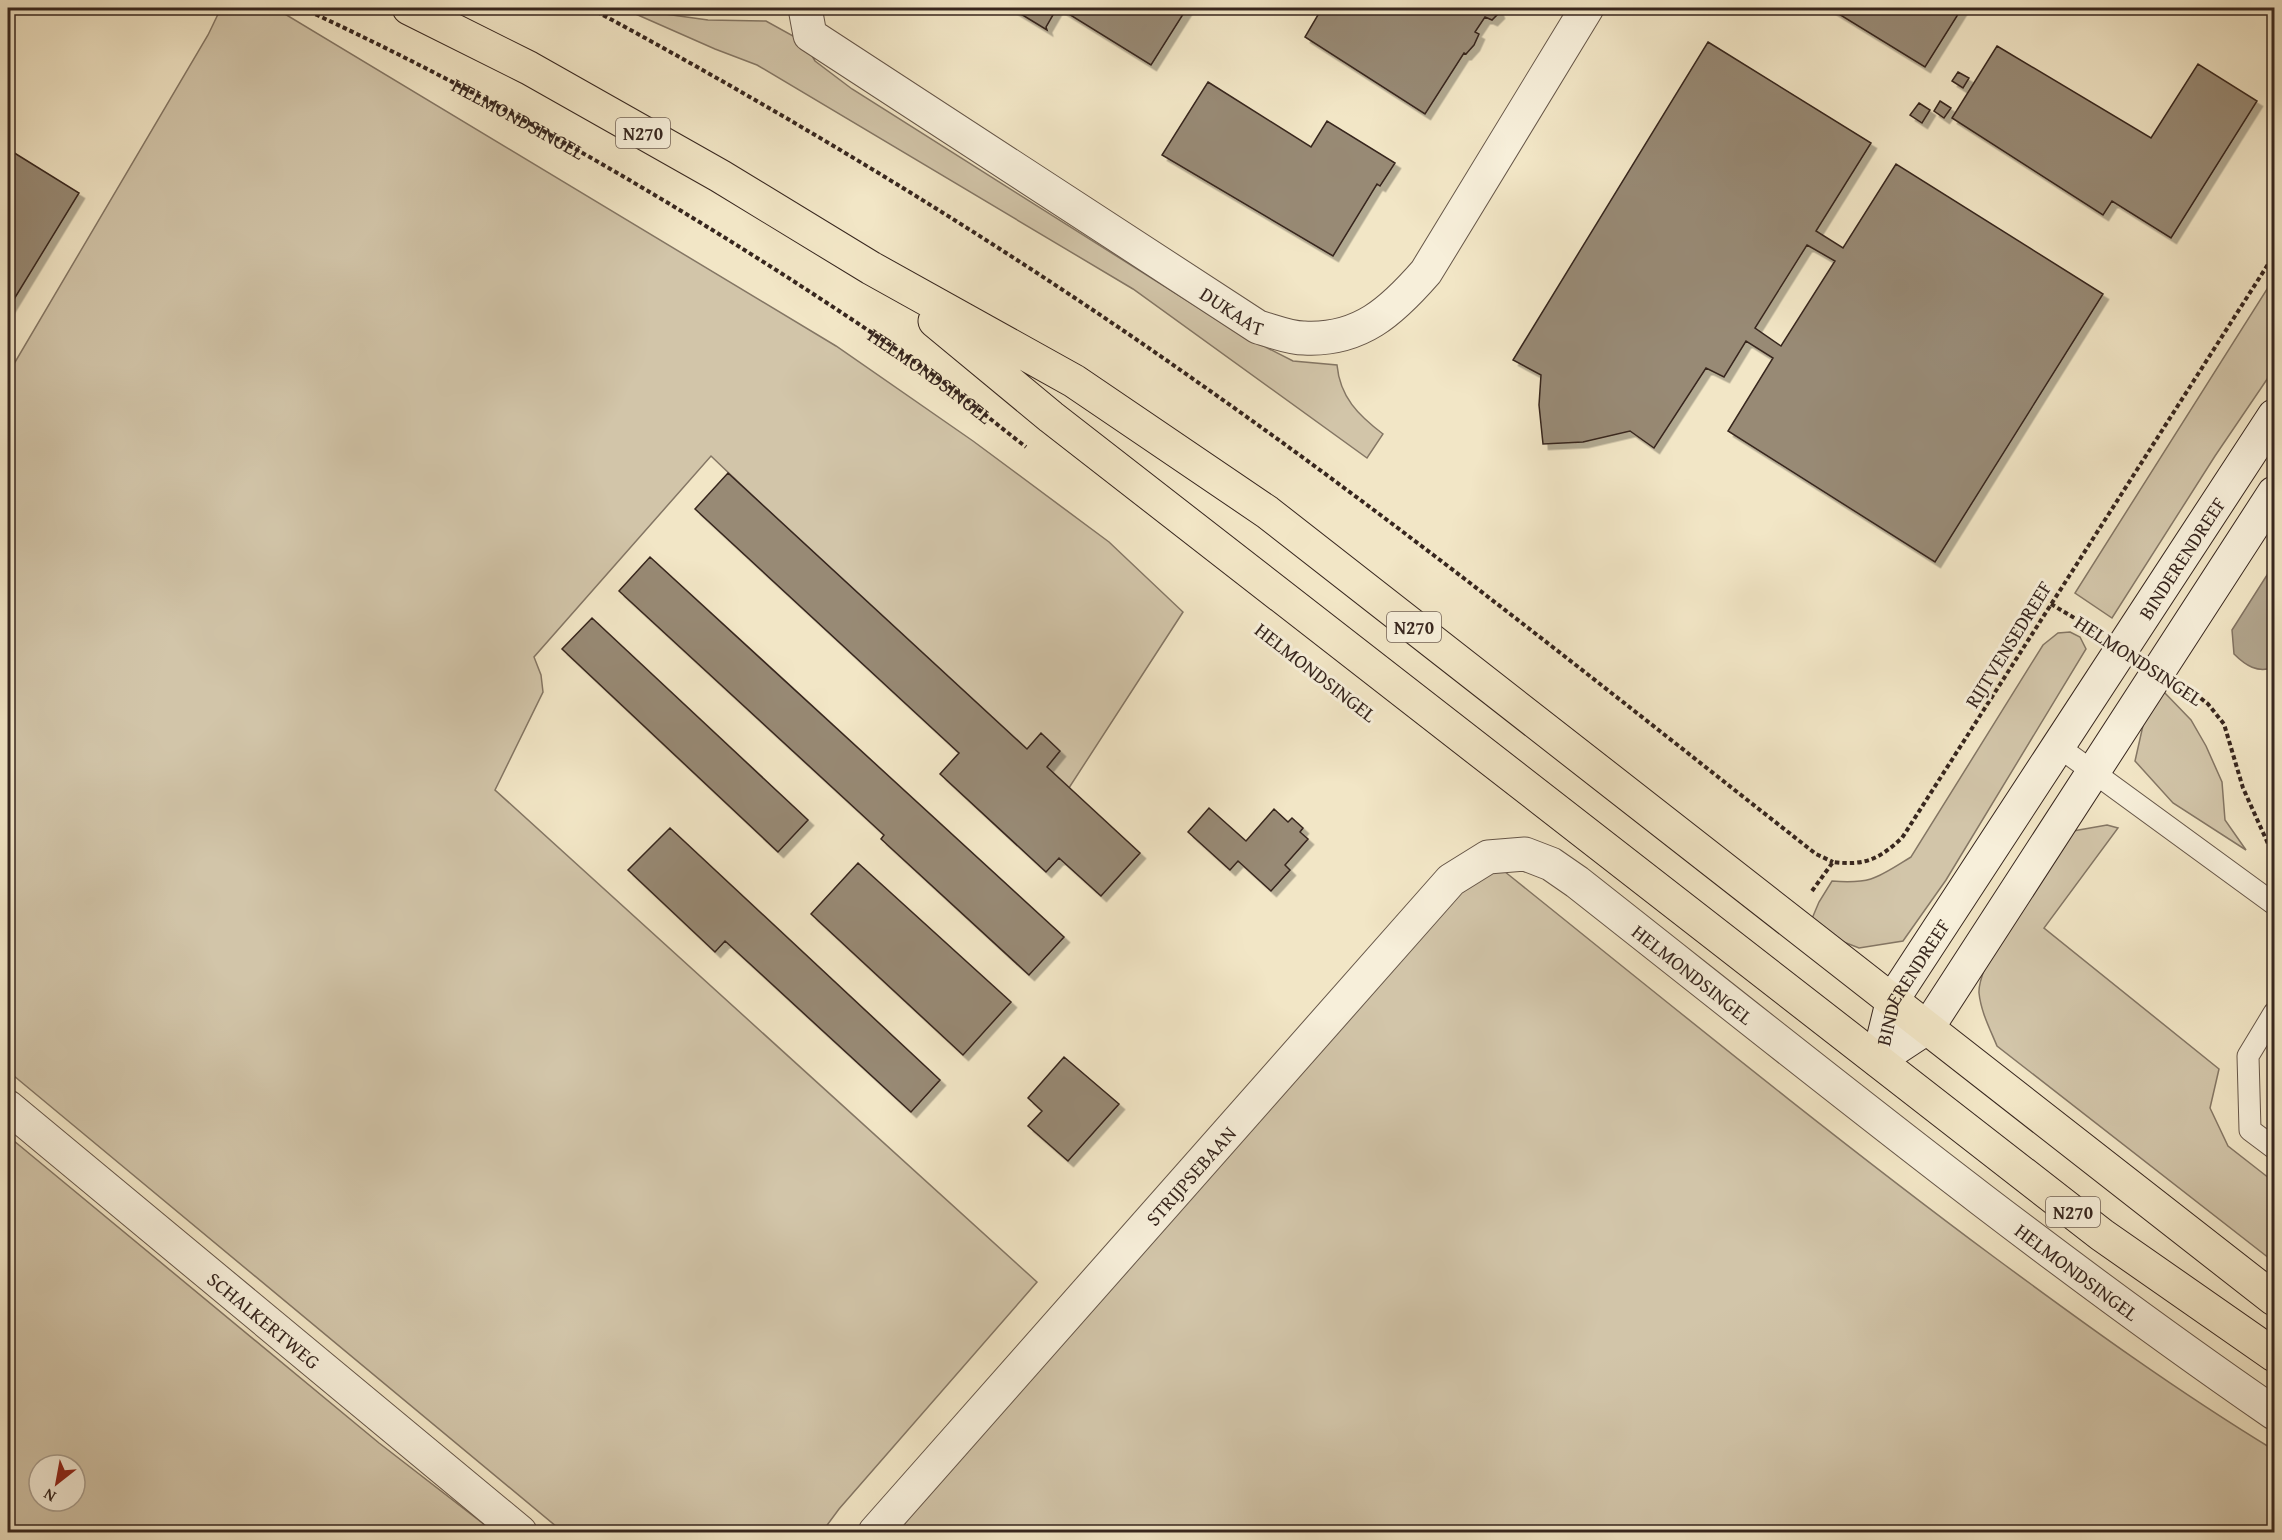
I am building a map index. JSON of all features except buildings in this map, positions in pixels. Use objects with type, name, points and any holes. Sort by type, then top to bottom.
[{"type":"main road","name":"HELMONDSINGEL","points":[[409,8],[529,68],[720,176],[871,268],[1074,381],[1267,512],[2274,1299]]},
{"type":"main road","name":"HELMONDSINGEL","points":[[871,268],[1051,417],[2102,1235],[2274,1355]]},
{"type":"street","name":"DUKAAT","points":[[806,8],[810,35],[820,42],[1258,327],[1303,339],[1346,335],[1397,306],[1426,272],[1587,8]]},
{"type":"street","name":"BINDERENDREEF","points":[[1878,1060],[1893,999],[2274,416]]},
{"type":"street","name":"BINDERENDREEF","points":[[1878,1060],[1928,1027],[2274,493]]},
{"type":"street","name":"HELMONDSINGEL","points":[[1525,854],[1551,864],[1577,882],[1978,1199],[2159,1333],[2274,1413]]},
{"type":"street","name":"STRIJPSEBAAN","points":[[875,1533],[1450,880],[1488,857],[1525,854]]},
{"type":"street","name":"SCHALKERTWEG","points":[[8,1107],[520,1533]]},
{"type":"lane","points":[[2059,747],[2274,904]]},
{"type":"lane","points":[[2274,1013],[2248,1056],[2250,1130],[2274,1148]]},
{"type":"path","name":"HELMONDSINGEL","points":[[302,8],[374,41],[508,111],[721,235],[927,370],[1031,451]]},
{"type":"path","points":[[590,8],[694,64],[952,217],[1196,380],[1448,566],[1816,854],[1833,862],[1790,920]]},
{"type":"path","name":"RIJTVENSEDREEF","points":[[1833,862],[1854,864],[1883,855],[1902,837],[2274,255]]},
{"type":"path","name":"HELMONDSINGEL","points":[[2051,604],[2122,647]]},
{"type":"path","name":"HELMONDSINGEL","points":[[2160,671],[2208,704],[2224,724],[2243,788],[2274,857]]},
{"type":"shaded area","points":[[221,8],[275,8],[836,346],[973,441],[1109,542],[1183,612],[1065,794],[711,456],[534,657],[541,675],[543,692],[495,790],[1037,1282],[839,1509],[822,1532],[563,1532],[8,1071],[8,374],[208,35]]},
{"type":"shaded area","points":[[622,8],[655,8],[665,14],[708,20],[766,21],[804,42],[815,61],[852,89],[1240,334],[1293,361],[1337,365],[1346,396],[1358,412],[1383,434],[1367,458],[1133,289],[757,65]]},
{"type":"shaded area","points":[[2274,278],[2274,369],[2215,456],[2112,618],[2075,593]]},
{"type":"shaded area","points":[[2274,564],[2274,667],[2257,669],[2247,665],[2234,654],[2232,630]]},
{"type":"shaded area","points":[[2070,632],[2080,637],[2086,649],[1946,880],[1903,941],[1859,948],[1808,928],[1819,902],[1832,881],[1874,878],[1911,857],[2043,645],[2058,633]]},
{"type":"shaded area","points":[[2163,691],[2191,720],[2206,746],[2222,782],[2225,820],[2246,850],[2173,803],[2135,761],[2144,721]]},
{"type":"shaded area","points":[[2107,825],[2118,828],[2044,928],[2219,1069],[2210,1108],[2228,1146],[2274,1182],[2274,1262],[1997,1046],[1986,1020],[1979,993],[1981,979],[2010,914],[2056,834]]},
{"type":"shaded area","points":[[1479,851],[1735,1057],[1929,1208],[2132,1357],[2202,1405],[2274,1450],[2274,1532],[895,1532]]},
{"type":"shaded area","points":[[8,1136],[379,1443],[494,1532],[8,1532]]}]
